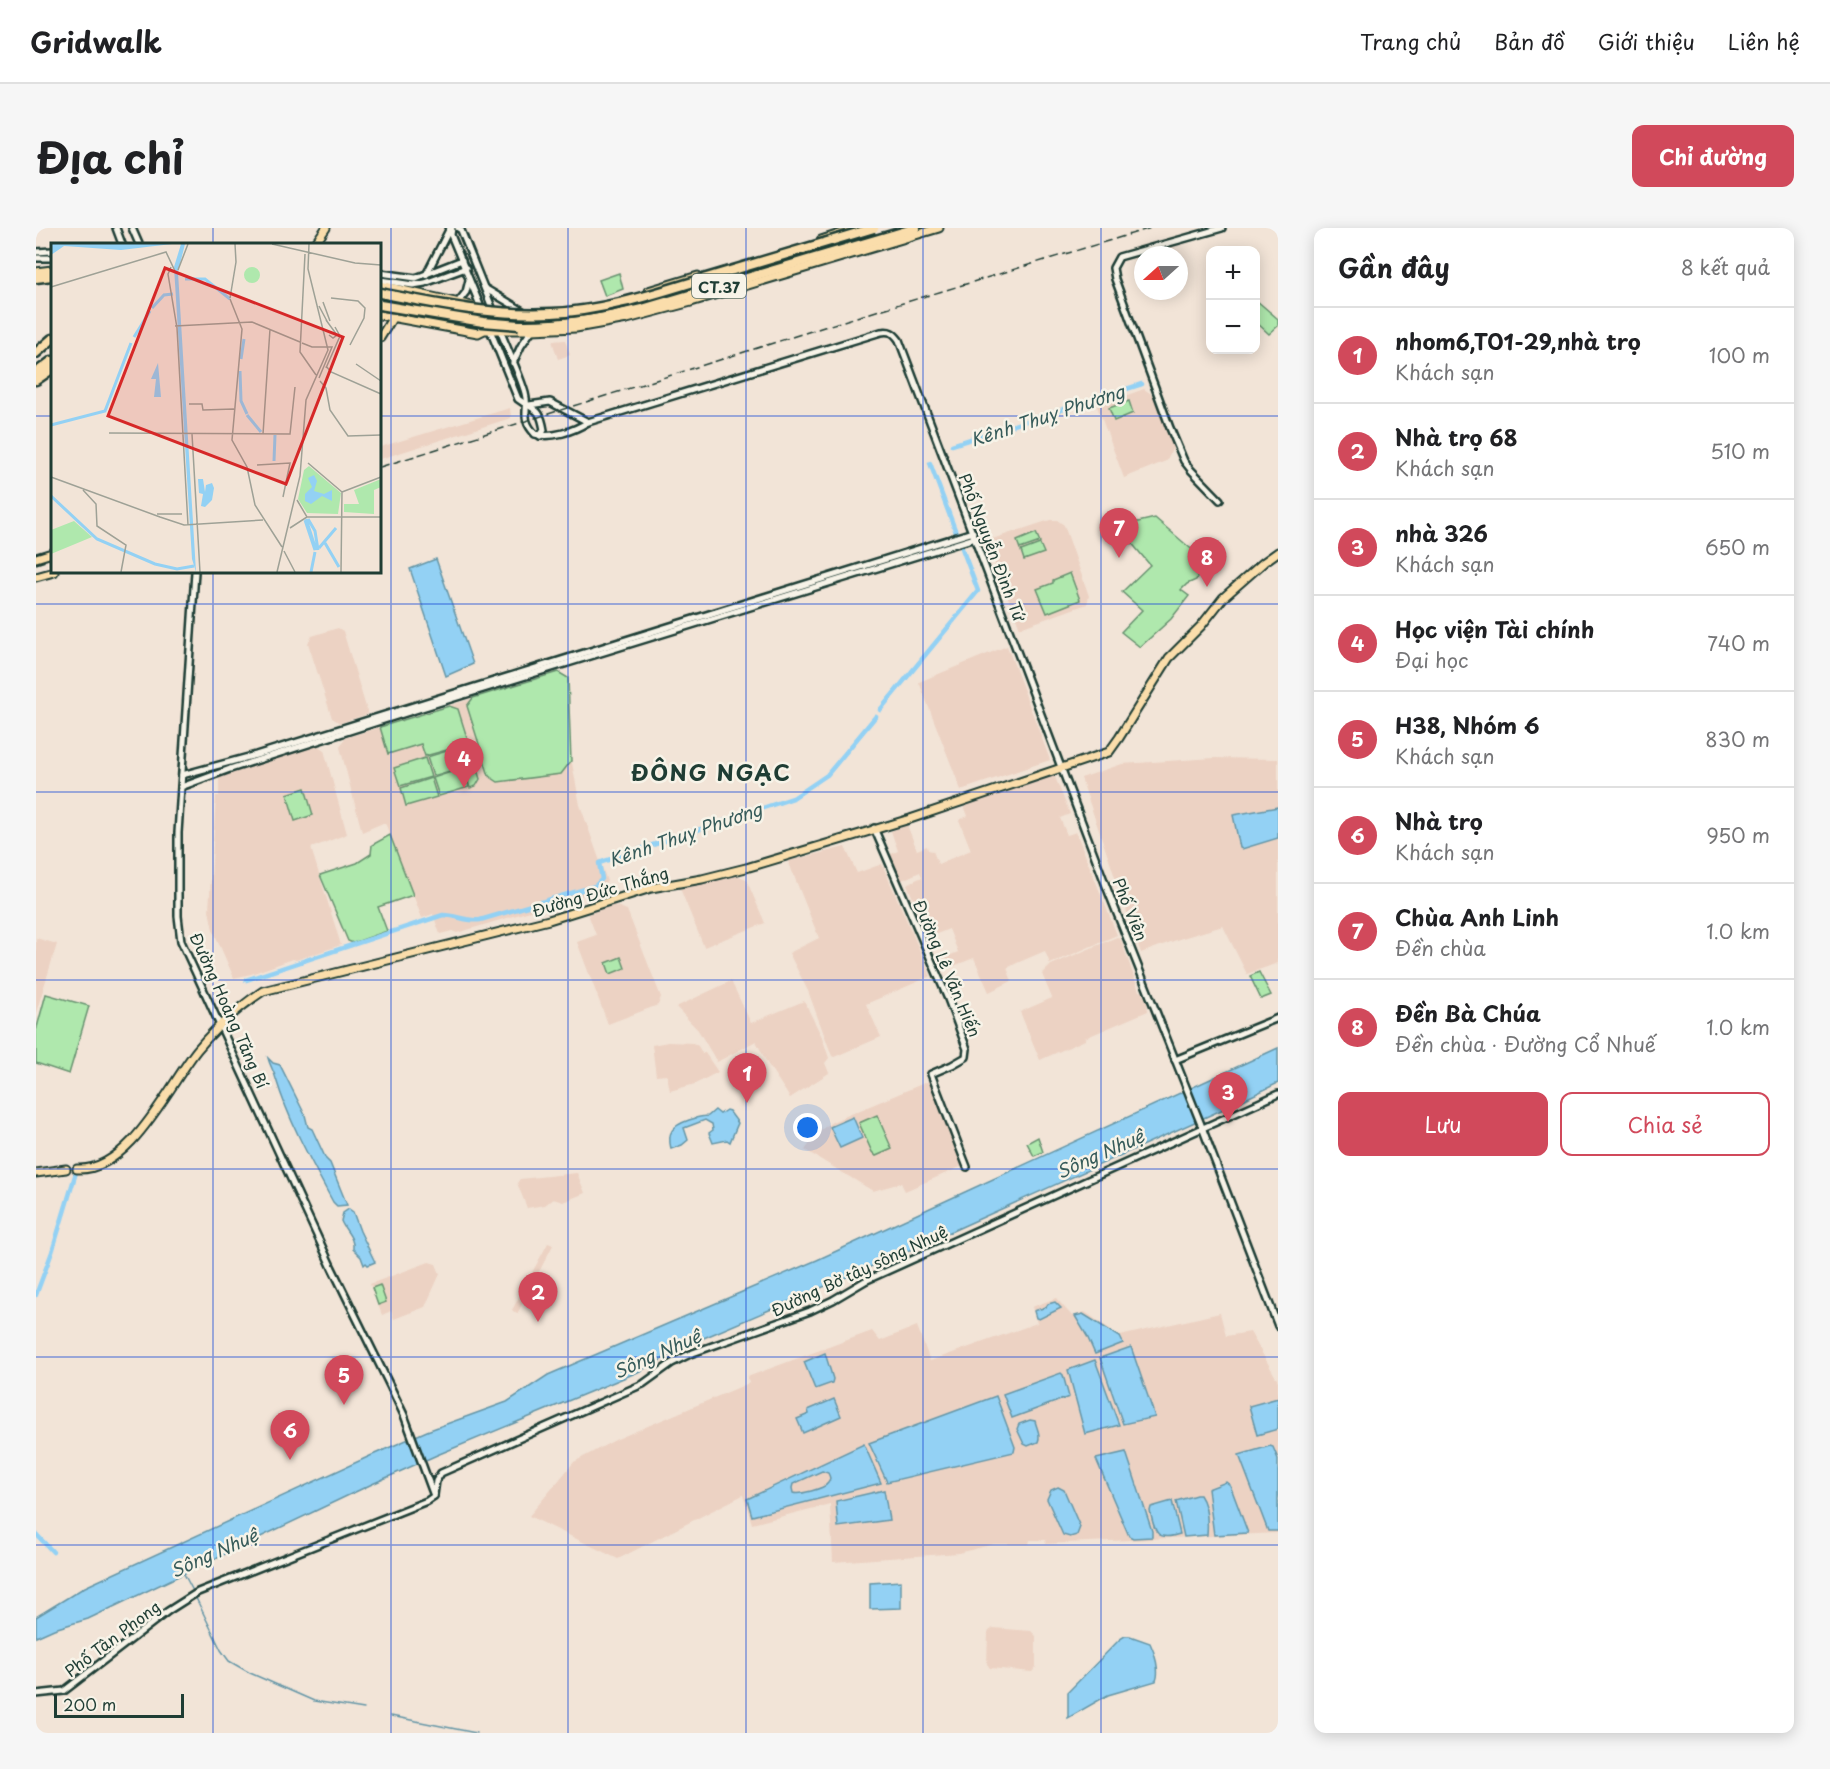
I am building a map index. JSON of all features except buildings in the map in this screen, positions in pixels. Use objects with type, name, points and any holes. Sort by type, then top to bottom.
[{"type":"highway","name":"CT.37","points":[[481,310],[553,313],[598,307],[657,292],[872,228]]},
{"type":"highway","name":"CT.37","points":[[381,308],[455,322],[554,325],[601,319],[916,228]]},
{"type":"highway","points":[[36,278],[51,276]]},
{"type":"highway","points":[[381,290],[481,310]]},
{"type":"highway","points":[[36,353],[51,340]]},
{"type":"highway","points":[[36,360],[51,348]]},
{"type":"highway","points":[[36,373],[51,362]]},
{"type":"highway","points":[[36,380],[51,370]]},
{"type":"main road","points":[[316,243],[326,228]]},
{"type":"main road","points":[[601,304],[858,228]]},
{"type":"main road","points":[[481,310],[551,311],[635,298],[872,228]]},
{"type":"main road","points":[[563,328],[641,311],[924,228]]},
{"type":"main road","points":[[381,315],[478,333],[487,330],[576,328],[627,319],[939,228]]},
{"type":"main road","points":[[36,272],[51,270]]},
{"type":"main road","points":[[381,290],[476,306],[481,310],[487,330]]},
{"type":"main road","points":[[381,308],[479,323],[487,330]]},
{"type":"main road","points":[[493,310],[500,330]]},
{"type":"main road","points":[[381,336],[393,318]]},
{"type":"main road","name":"Đường Đức Thắng","points":[[77,1169],[99,1166],[117,1154],[143,1129],[198,1050],[242,1005],[263,991],[549,920],[651,888],[746,868],[910,819],[1109,752],[1169,658],[1201,626],[1223,598],[1278,552]]},
{"type":"main road","points":[[36,558],[51,553]]},
{"type":"main road","points":[[36,577],[51,573]]},
{"type":"main road","points":[[36,1173],[66,1169]]},
{"type":"street","points":[[116,228],[122,243]]},
{"type":"street","points":[[132,228],[139,243]]},
{"type":"street","points":[[451,228],[451,235],[481,310]]},
{"type":"street","points":[[426,275],[451,228]]},
{"type":"street","points":[[458,228],[461,230],[493,310]]},
{"type":"street","points":[[1220,500],[1184,461],[1127,314],[1113,268],[1119,258],[1222,228]]},
{"type":"street","points":[[36,252],[51,251]]},
{"type":"street","points":[[381,273],[416,278],[462,260]]},
{"type":"street","points":[[381,280],[413,285],[466,268]]},
{"type":"street","points":[[458,302],[466,292],[470,278]]},
{"type":"street","points":[[485,288],[523,311]]},
{"type":"street","points":[[487,330],[519,399],[526,405],[536,408],[540,413],[544,430],[540,436],[535,434],[525,418],[526,405],[526,396],[500,330]]},
{"type":"street","points":[[513,363],[532,330]]},
{"type":"street","name":"Phố Nguyễn Đình Tứ","points":[[540,436],[547,437],[581,427],[588,422],[887,331],[895,335],[899,340],[1062,769]]},
{"type":"street","points":[[500,354],[521,346]]},
{"type":"street","points":[[526,405],[550,402],[588,422]]},
{"type":"street","points":[[182,776],[974,535]]},
{"type":"street","points":[[181,787],[418,709],[953,541]]},
{"type":"street","name":"Đường Hoàng Tăng Bí","points":[[195,573],[178,852],[178,916],[181,941],[333,1268],[388,1380],[434,1496]]},
{"type":"street","name":"Phố Viên","points":[[1062,769],[1278,1326]]},
{"type":"street","name":"Đường Lê Văn Hiến","points":[[874,828],[948,999],[967,1049],[966,1057],[931,1074],[967,1167]]},
{"type":"street","points":[[1175,1060],[1278,1018]]},
{"type":"street","name":"Đường Bờ tây sông Nhuệ","points":[[434,1496],[436,1481],[441,1473],[643,1384],[672,1363],[690,1354],[810,1311],[866,1281],[1201,1125],[1278,1094]]},
{"type":"street","name":"Phố Tân Phong","points":[[36,1694],[64,1691],[168,1611],[198,1592],[427,1502],[434,1496]]},
{"type":"shaded area","points":[[565,340],[570,355],[558,359],[552,341]]},
{"type":"shaded area","points":[[1144,389],[1153,395],[1174,446],[1166,461],[1124,478],[1097,406]]},
{"type":"shaded area","points":[[510,408],[511,418],[381,459],[381,447]]},
{"type":"shaded area","points":[[1050,520],[1057,520],[1064,525],[1089,596],[1087,604],[1020,628],[986,541]]},
{"type":"shaded area","points":[[338,628],[343,631],[368,714],[340,723],[332,718],[308,643],[312,636]]},
{"type":"shaded area","points":[[1007,646],[1050,760],[961,790],[919,682]]},
{"type":"shaded area","points":[[558,672],[568,678],[571,758],[580,805],[607,881],[600,890],[457,933],[452,931],[440,934],[433,914],[422,918],[386,825],[383,823],[362,832],[340,747],[345,738]]},
{"type":"shaded area","points":[[317,745],[324,750],[347,834],[311,848],[341,945],[234,978],[213,930],[209,910],[219,776]]},
{"type":"shaded area","points":[[1214,758],[1278,759],[1278,963],[1247,974],[1223,926],[1141,953],[1081,778],[1122,764]]},
{"type":"shaded area","points":[[1051,775],[1055,777],[1070,814],[1060,818],[1067,835],[1076,832],[1117,935],[1050,964],[1045,951],[1017,963],[1007,968],[1012,981],[989,992],[974,958],[943,970],[939,960],[958,952],[949,929],[929,937],[907,884],[922,877],[920,872],[900,881],[889,855],[898,851],[891,831],[907,825],[917,850],[927,846],[928,850],[933,851],[938,864],[971,850],[959,820],[968,816],[963,803]]},
{"type":"shaded area","points":[[845,847],[857,873],[882,864],[931,976],[866,1004],[881,1037],[834,1057],[808,991],[789,953],[819,938],[788,861]]},
{"type":"shaded area","points":[[732,873],[746,879],[765,923],[704,947],[679,886]]},
{"type":"shaded area","points":[[614,905],[627,910],[661,997],[658,1005],[608,1024],[577,942],[596,935],[588,914]]},
{"type":"shaded area","points":[[1117,937],[1121,940],[1139,991],[1142,992],[1147,1003],[1148,1011],[1040,1060],[1020,1012],[1052,998],[1042,974],[1051,965]]},
{"type":"shaded area","points":[[36,938],[57,944],[36,1013]]},
{"type":"shaded area","points":[[731,981],[751,1023],[804,1001],[822,1037],[829,1058],[825,1063],[829,1073],[790,1098],[767,1063],[756,1041],[717,1062],[698,1030],[676,1007]]},
{"type":"shaded area","points":[[668,1042],[693,1043],[698,1046],[718,1072],[695,1084],[670,1091],[667,1075],[656,1076],[652,1045]]},
{"type":"shaded area","points":[[929,1081],[965,1165],[905,1191],[901,1183],[873,1191],[805,1150],[818,1132],[832,1122]]},
{"type":"shaded area","points":[[577,1173],[585,1193],[563,1202],[553,1199],[545,1205],[527,1208],[517,1183],[520,1179]]},
{"type":"shaded area","points":[[548,1243],[553,1245],[517,1314],[512,1310]]},
{"type":"shaded area","points":[[429,1262],[436,1264],[440,1274],[425,1307],[394,1319],[391,1311],[382,1315],[370,1284]]},
{"type":"shaded area","points":[[1056,1298],[1072,1316],[1085,1312],[1120,1336],[1220,1313],[1226,1336],[1250,1332],[1278,1381],[1278,1533],[1046,1544],[1045,1540],[1030,1540],[1029,1544],[994,1544],[959,1553],[833,1562],[830,1504],[752,1524],[743,1495],[618,1559],[529,1516],[574,1462],[615,1440],[749,1383],[747,1377],[872,1331],[880,1341],[917,1326],[930,1361],[1037,1323],[1032,1307]]},
{"type":"shaded area","points":[[993,1628],[1031,1631],[1036,1636],[1036,1667],[1032,1672],[990,1668],[987,1664],[988,1632]]},
{"type":"green space","points":[[619,273],[623,289],[605,296],[599,280]]},
{"type":"green space","points":[[1260,303],[1278,319],[1278,326],[1269,334],[1260,326]]},
{"type":"green space","points":[[1129,401],[1133,413],[1114,421],[1109,408]]},
{"type":"green space","points":[[1155,518],[1190,548],[1206,558],[1196,580],[1181,590],[1189,596],[1171,619],[1140,647],[1121,632],[1142,610],[1122,592],[1150,565],[1120,529],[1121,526]]},
{"type":"green space","points":[[1036,533],[1040,542],[1020,549],[1017,541]]},
{"type":"green space","points":[[1040,544],[1044,553],[1024,560],[1021,551]]},
{"type":"green space","points":[[1070,573],[1080,600],[1047,613],[1037,589]]},
{"type":"green space","points":[[558,672],[568,678],[571,761],[561,774],[498,782],[489,776],[467,706],[473,698]]},
{"type":"green space","points":[[449,706],[458,709],[480,779],[476,786],[470,788],[458,747],[425,756],[421,744],[388,754],[380,727]]},
{"type":"green space","points":[[457,748],[463,767],[433,776],[427,757]]},
{"type":"green space","points":[[425,758],[431,777],[400,786],[394,768]]},
{"type":"green space","points":[[463,768],[469,787],[439,796],[433,778]]},
{"type":"green space","points":[[431,778],[437,797],[406,806],[401,788]]},
{"type":"green space","points":[[305,788],[313,815],[295,821],[287,794]]},
{"type":"green space","points":[[390,835],[413,895],[378,907],[387,931],[353,943],[348,941],[320,875],[357,863],[371,854],[372,845]]},
{"type":"green space","points":[[621,957],[625,968],[610,974],[606,963]]},
{"type":"green space","points":[[1259,972],[1271,995],[1261,999],[1250,976]]},
{"type":"green space","points":[[46,994],[89,1006],[69,1074],[36,1063],[36,1031]]},
{"type":"green space","points":[[877,1115],[892,1149],[876,1156],[859,1123]]},
{"type":"green space","points":[[1038,1137],[1043,1152],[1034,1156],[1027,1143]]},
{"type":"green space","points":[[380,1285],[386,1302],[378,1305],[372,1288]]},
{"type":"water","points":[[436,559],[473,664],[446,676],[410,569]]},
{"type":"water","points":[[1278,807],[1278,838],[1240,848],[1233,815]]},
{"type":"water","name":"Sông Nhuệ","points":[[1278,1048],[1278,1083],[1237,1103],[919,1246],[699,1340],[638,1372],[370,1485],[88,1619],[36,1637],[36,1617],[85,1587],[427,1431],[507,1402],[548,1375],[817,1260]]},
{"type":"water","points":[[268,1058],[280,1065],[305,1115],[308,1127],[312,1129],[330,1163],[347,1205],[337,1206],[333,1202],[294,1127]]},
{"type":"water","points":[[715,1110],[720,1114],[726,1110],[729,1111],[738,1123],[730,1142],[727,1140],[713,1143],[709,1133],[713,1130],[712,1124],[705,1120],[684,1128],[688,1140],[671,1149],[670,1134],[675,1127],[689,1120],[708,1116]]},
{"type":"water","points":[[853,1117],[862,1138],[840,1148],[830,1127]]},
{"type":"water","points":[[349,1209],[353,1212],[375,1262],[368,1265],[366,1263],[364,1265],[361,1257],[353,1249],[351,1238],[341,1221],[343,1213]]},
{"type":"water","points":[[1055,1302],[1061,1308],[1039,1319],[1036,1318],[1034,1311]]},
{"type":"water","points":[[1083,1314],[1120,1337],[1123,1343],[1095,1354],[1075,1316]]},
{"type":"water","points":[[1131,1347],[1155,1417],[1123,1424],[1100,1358]]},
{"type":"water","points":[[825,1353],[833,1379],[832,1383],[815,1389],[804,1362]]},
{"type":"water","points":[[1095,1360],[1119,1425],[1085,1434],[1068,1370]]},
{"type":"water","points":[[1061,1373],[1069,1397],[1012,1418],[1003,1394]]},
{"type":"water","points":[[996,1396],[1015,1447],[1014,1452],[887,1482],[869,1443]]},
{"type":"water","points":[[1278,1398],[1278,1429],[1257,1435],[1249,1406]]},
{"type":"water","points":[[834,1399],[841,1416],[803,1433],[797,1419],[809,1414],[808,1410]]},
{"type":"water","points":[[1030,1420],[1035,1421],[1039,1437],[1038,1442],[1028,1446],[1024,1444],[1017,1429],[1019,1424]]},
{"type":"water","points":[[864,1444],[881,1483],[752,1516],[747,1499]],"holes":[[[822,1471],[828,1473],[830,1479],[826,1485],[811,1491],[793,1493],[793,1484]]]},
{"type":"water","points":[[1273,1447],[1278,1459],[1278,1531],[1268,1531],[1239,1455]]},
{"type":"water","points":[[1126,1452],[1152,1537],[1133,1538],[1129,1536],[1096,1459]]},
{"type":"water","points":[[1226,1482],[1230,1485],[1248,1533],[1214,1535],[1208,1489]]},
{"type":"water","points":[[1058,1487],[1064,1490],[1080,1527],[1077,1535],[1070,1537],[1063,1535],[1047,1499],[1051,1490]]},
{"type":"water","points":[[884,1490],[889,1520],[838,1527],[836,1501]]},
{"type":"water","points":[[1200,1495],[1204,1504],[1207,1535],[1184,1537],[1176,1501]]},
{"type":"water","points":[[1172,1501],[1180,1534],[1161,1536],[1153,1524],[1151,1507]]},
{"type":"water","points":[[901,1581],[901,1608],[870,1609],[870,1583]]},
{"type":"water","points":[[1125,1636],[1150,1643],[1156,1662],[1156,1681],[1108,1695],[1068,1718],[1068,1692]]},
{"type":"waterway","name":"Kênh Thuỵ Phương","points":[[952,445],[1142,384]]},
{"type":"waterway","name":"Kênh Thuỵ Phương","points":[[880,710],[978,591],[930,463]]},
{"type":"waterway","name":"Kênh Thuỵ Phương","points":[[246,980],[443,915],[480,920],[595,886],[602,879],[599,863],[793,798],[827,775],[876,716]]},
{"type":"waterway","name":"Kênh Thuỵ Phương","points":[[36,1295],[52,1252],[77,1169]]},
{"type":"waterway","name":"Kênh Thuỵ Phương","points":[[36,1534],[53,1552]]},
{"type":"waterway","name":"Sông Nhuệ","points":[[184,1574],[193,1591]]},
{"type":"waterway","points":[[196,1598],[221,1650],[229,1661],[250,1673],[314,1701],[364,1709]]},
{"type":"waterway","points":[[391,1716],[476,1733]]},
{"type":"railway","points":[[381,467],[827,326],[1151,228]]},
{"type":"railway","points":[[36,564],[51,559]]},
{"type":"place","name":"Chùa Anh Linh","points":[[1119,558]]},
{"type":"place","name":"Đền Bà Chúa","points":[[1207,587]]},
{"type":"place","name":"Học viện Tài chính","points":[[464,788]]},
{"type":"place","name":"nhom6,T01-29,nhà trọ","points":[[747,1103]]},
{"type":"place","name":"nhà 326","points":[[1228,1122]]},
{"type":"place","name":"Nhà trọ 68","points":[[538,1322]]},
{"type":"place","name":"H38, Nhóm 6","points":[[344,1405]]},
{"type":"place","name":"Nhà trọ","points":[[290,1460]]},
{"type":"district","name":"ĐÔNG NGẠC","points":[[711,771]]}]
